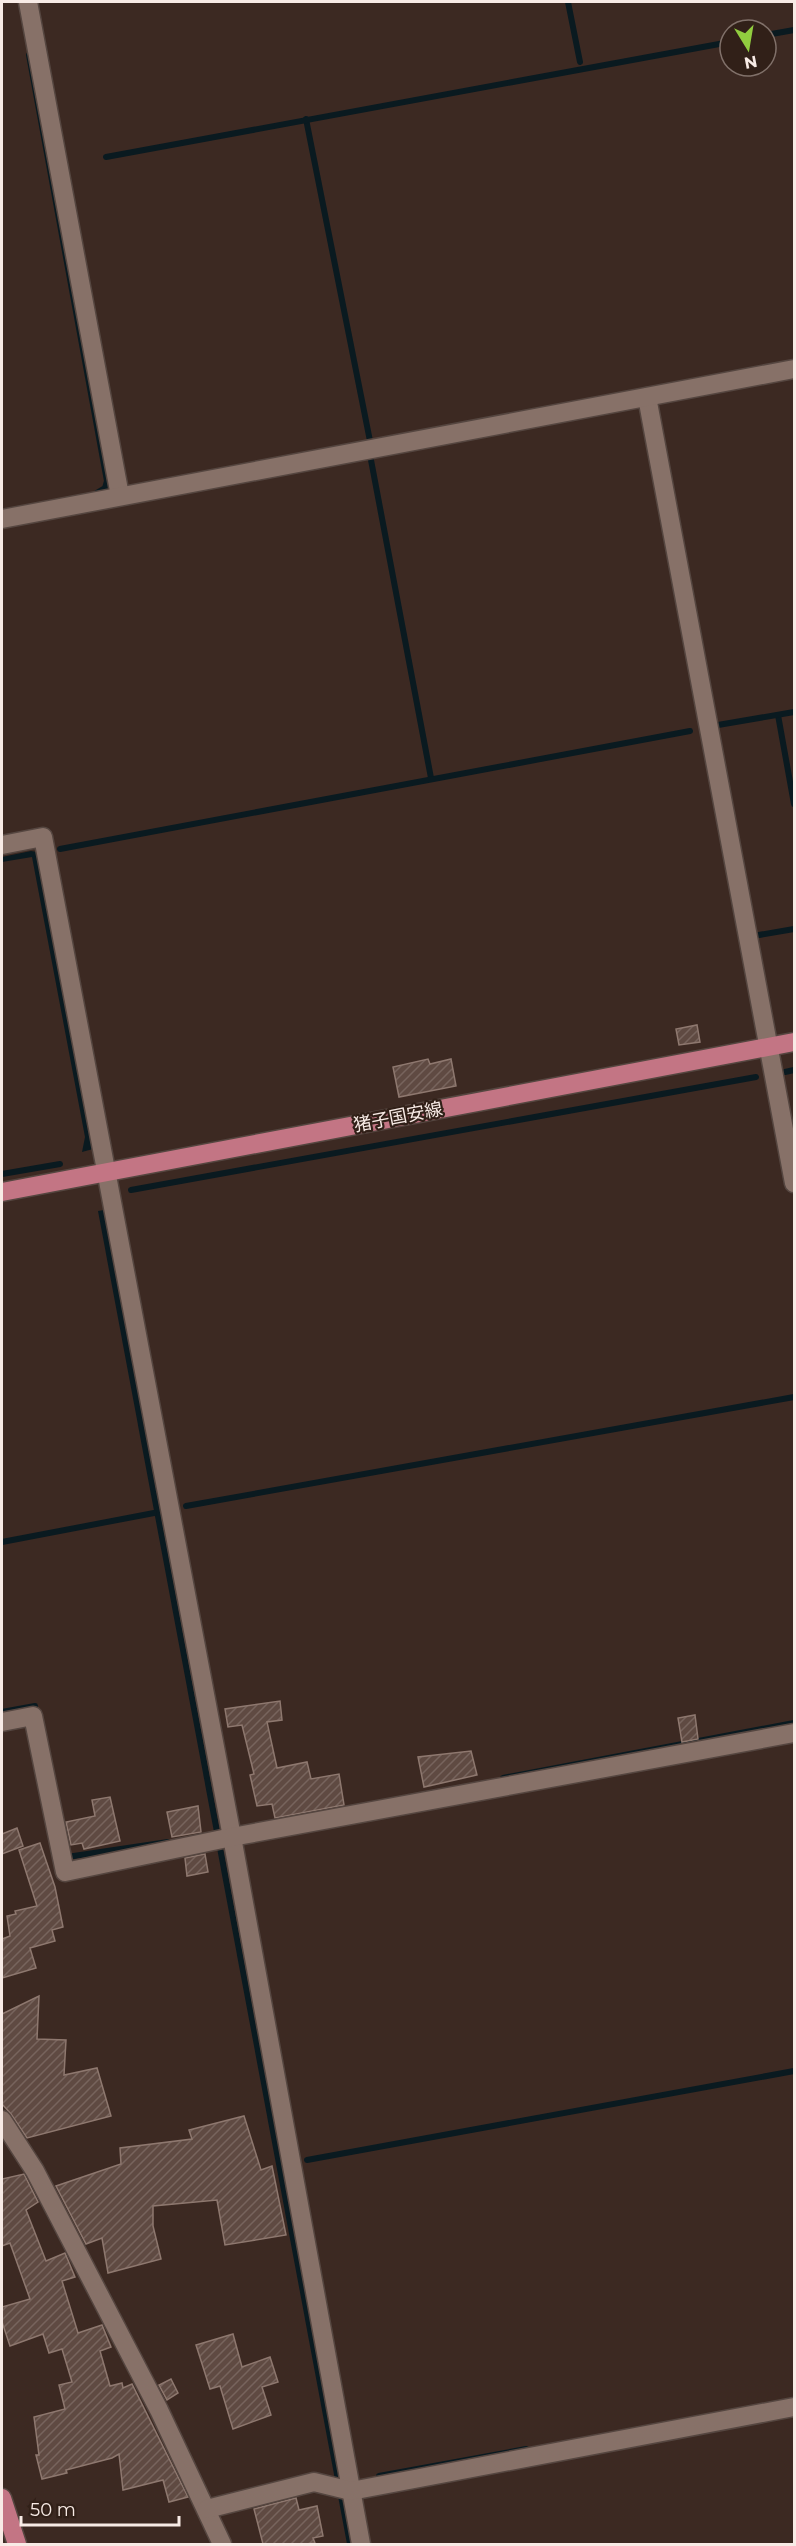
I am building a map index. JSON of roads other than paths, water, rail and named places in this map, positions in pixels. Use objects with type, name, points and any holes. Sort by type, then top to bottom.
[{"type":"main road","name":"猪子国安線","points":[[2,1192],[795,1042]]},
{"type":"main road","points":[[2,2498],[17,2544]]},
{"type":"street","points":[[28,2],[120,496]]},
{"type":"street","points":[[2,519],[795,369]]},
{"type":"street","points":[[647,397],[795,1183]]},
{"type":"street","points":[[2,844],[43,837],[232,1838],[361,2544]]},
{"type":"street","points":[[2,1722],[33,1716],[65,1872],[232,1838],[795,1733]]},
{"type":"street","points":[[2,2120],[35,2171],[159,2410],[222,2544]]},
{"type":"street","points":[[207,2509],[314,2482],[351,2491],[795,2408]]},
{"type":"waterway","points":[[568,2],[580,62]]},
{"type":"waterway","points":[[778,33],[794,30]]},
{"type":"waterway","points":[[106,157],[718,44]]},
{"type":"waterway","points":[[29,55],[107,481],[105,488],[95,494]]},
{"type":"waterway","points":[[306,119],[370,441]]},
{"type":"waterway","points":[[371,460],[431,778]]},
{"type":"waterway","points":[[718,725],[794,712]]},
{"type":"waterway","points":[[778,715],[794,804]]},
{"type":"waterway","points":[[60,849],[690,731]]},
{"type":"waterway","points":[[753,936],[794,929]]},
{"type":"waterway","points":[[785,1072],[794,1070]]},
{"type":"waterway","points":[[131,1190],[756,1077]]},
{"type":"waterway","points":[[2,1174],[60,1164]]},
{"type":"waterway","points":[[186,1506],[794,1397]]},
{"type":"waterway","points":[[2,1542],[154,1513]]},
{"type":"waterway","points":[[2,1712],[35,1706]]},
{"type":"waterway","points":[[503,1778],[794,1723]]},
{"type":"waterway","points":[[67,1857],[168,1842]]},
{"type":"waterway","points":[[307,2160],[794,2071]]},
{"type":"waterway","points":[[379,2476],[526,2449]]}]
